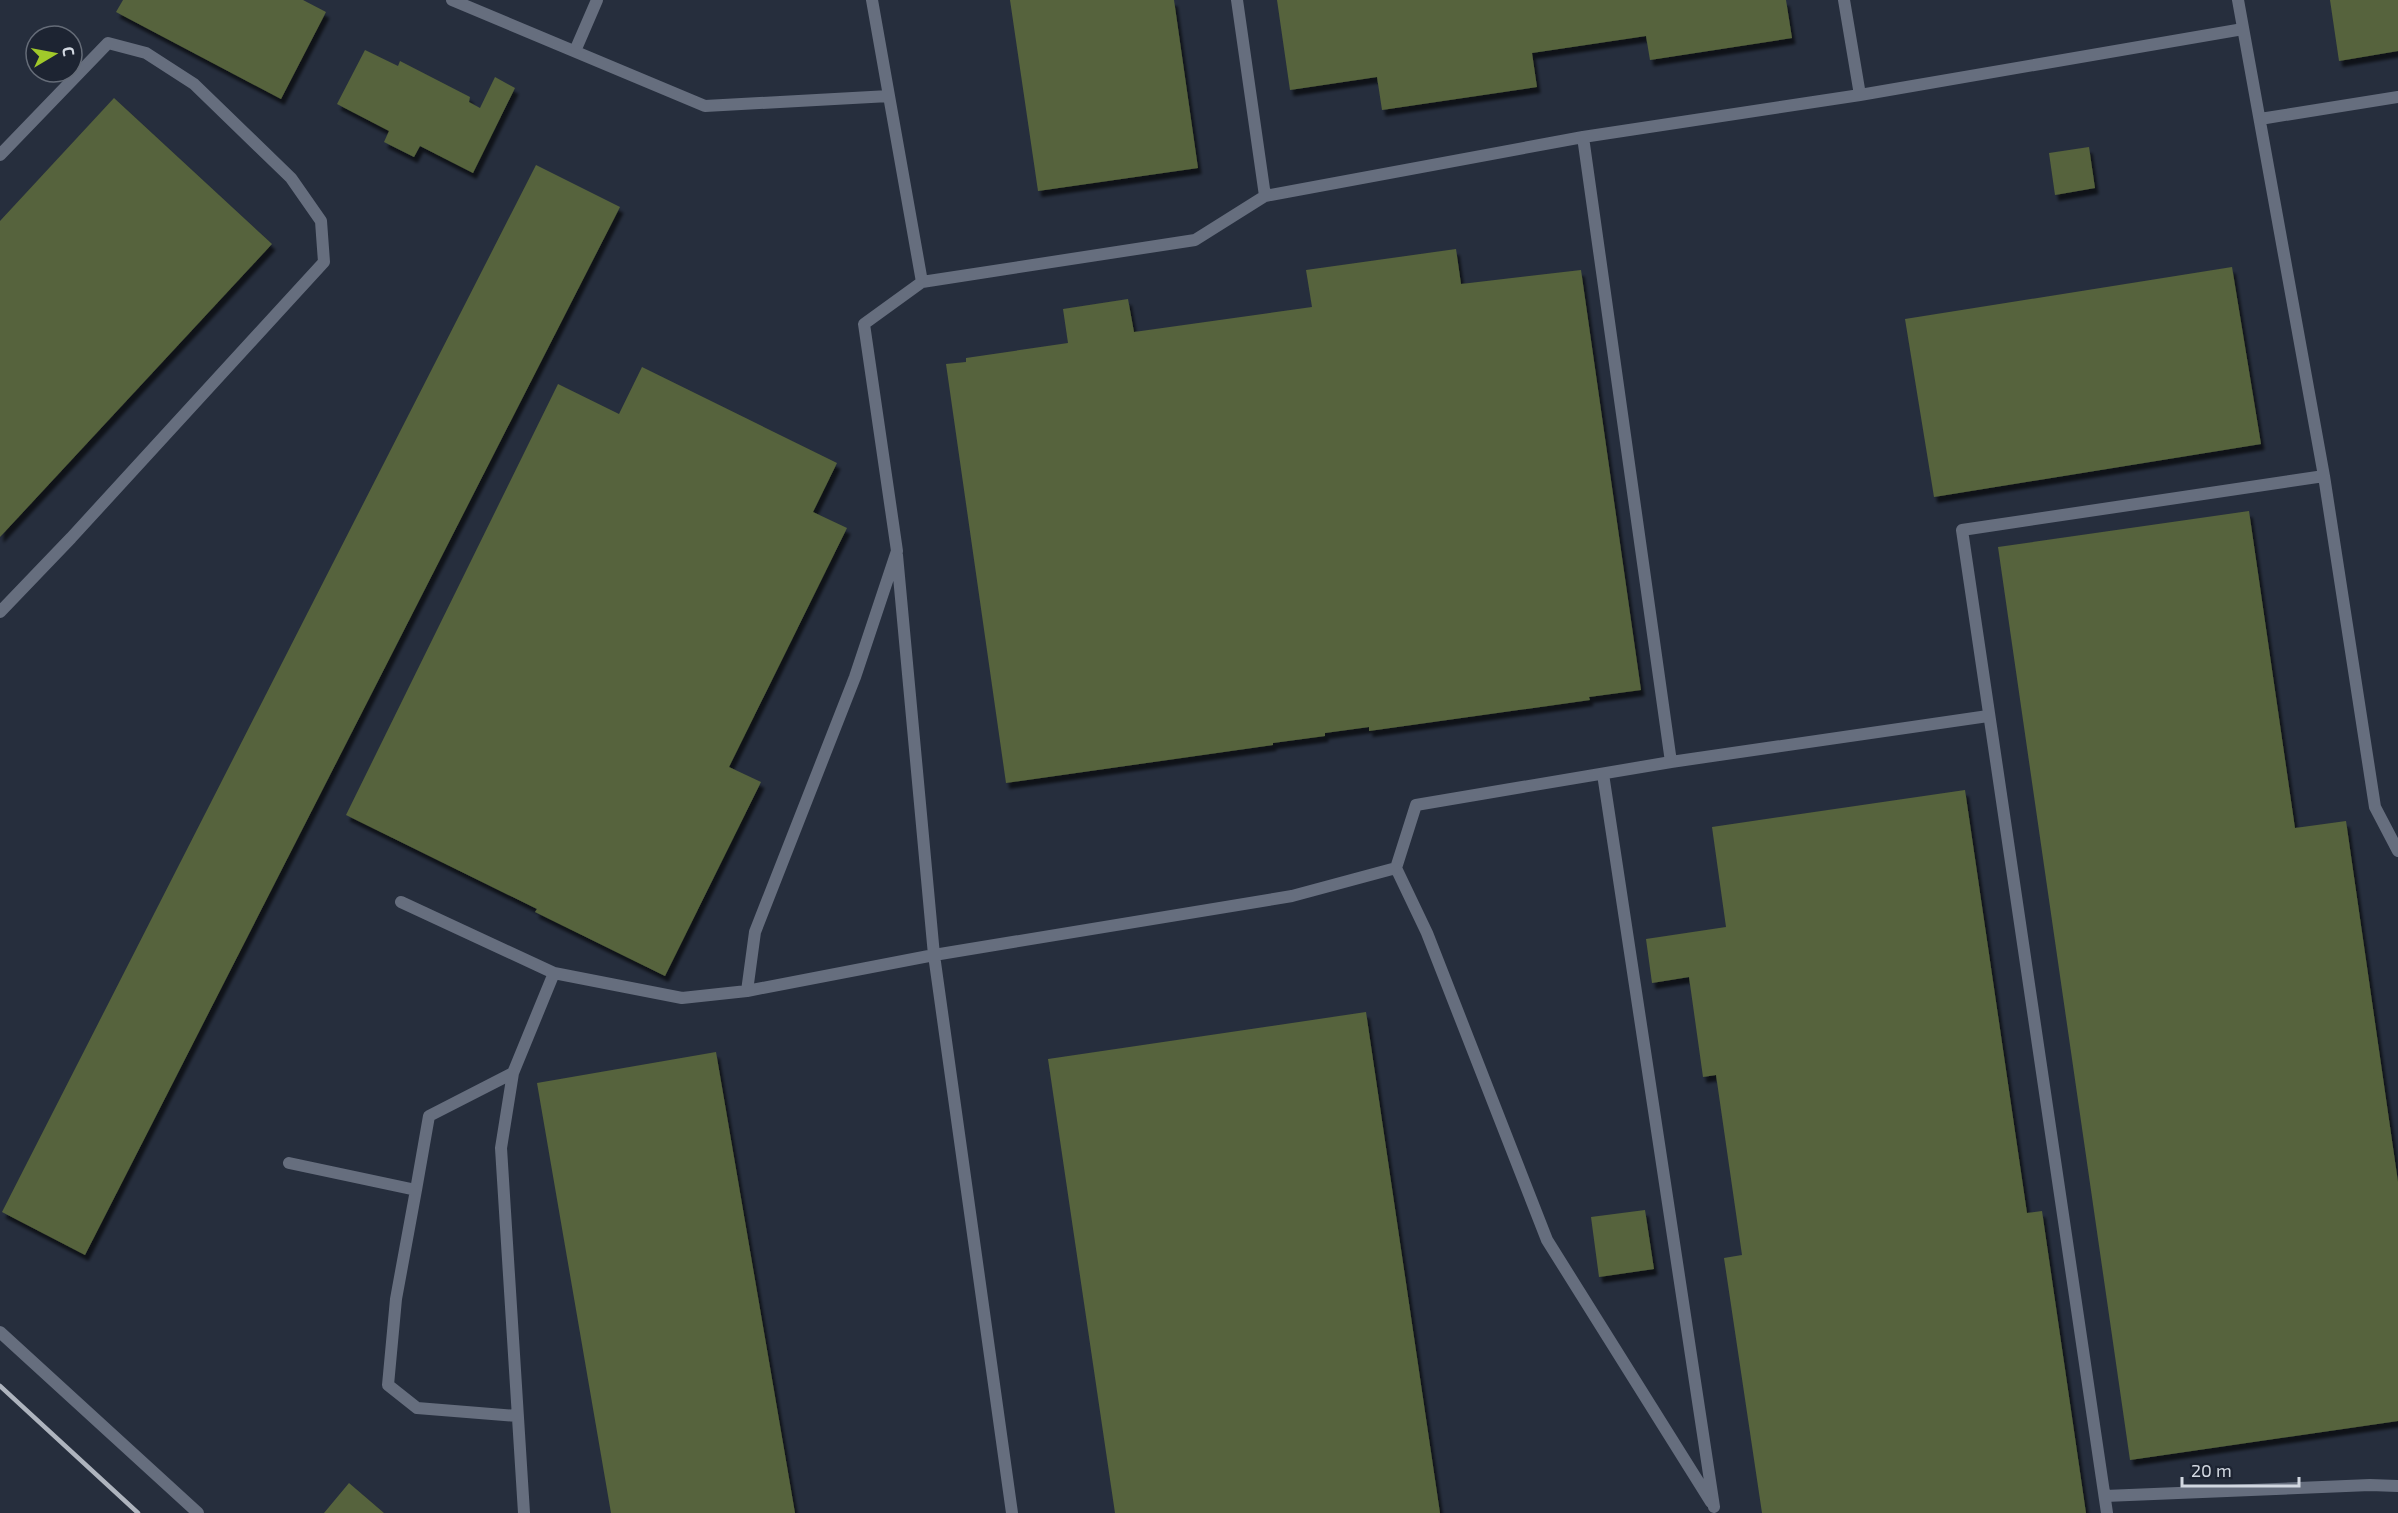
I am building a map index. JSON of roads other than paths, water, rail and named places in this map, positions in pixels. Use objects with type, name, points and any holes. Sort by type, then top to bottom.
[{"type":"lane","points":[[452,0],[705,106],[889,96]]},
{"type":"lane","points":[[575,51],[597,0]]},
{"type":"lane","points":[[872,0],[922,282]]},
{"type":"lane","points":[[1237,0],[1265,196]]},
{"type":"lane","points":[[1844,0],[1860,95]]},
{"type":"lane","points":[[2238,0],[2324,476],[2375,807],[2398,851]]},
{"type":"lane","points":[[1012,1513],[934,955],[897,551],[864,324],[922,282],[1195,240],[1265,196],[1582,137],[1860,95],[2243,29]]},
{"type":"lane","points":[[0,155],[108,43],[146,53],[194,84],[291,178],[321,221],[324,262],[71,538],[0,612]]},
{"type":"lane","points":[[2260,119],[2398,97]]},
{"type":"lane","points":[[1582,137],[1671,762]]},
{"type":"lane","points":[[2107,1513],[1962,530],[2324,476]]},
{"type":"lane","points":[[747,991],[755,932],[855,677],[897,551]]},
{"type":"lane","points":[[1716,1510],[1547,1240],[1427,933],[1396,868],[1416,805],[1671,762],[1989,716]]},
{"type":"lane","points":[[1603,774],[1716,1510]]},
{"type":"lane","points":[[401,902],[554,973],[682,998],[747,991],[934,955],[1292,896],[1396,868]]},
{"type":"lane","points":[[524,1513],[501,1148],[513,1073],[554,973]]},
{"type":"lane","points":[[513,1073],[429,1116],[396,1299],[388,1385],[417,1408],[518,1416]]},
{"type":"lane","points":[[289,1163],[416,1190]]},
{"type":"lane","points":[[0,1332],[198,1513]]},
{"type":"lane","points":[[2105,1496],[2370,1485],[2398,1486]]},
{"type":"railway","points":[[0,1386],[138,1513]]}]
